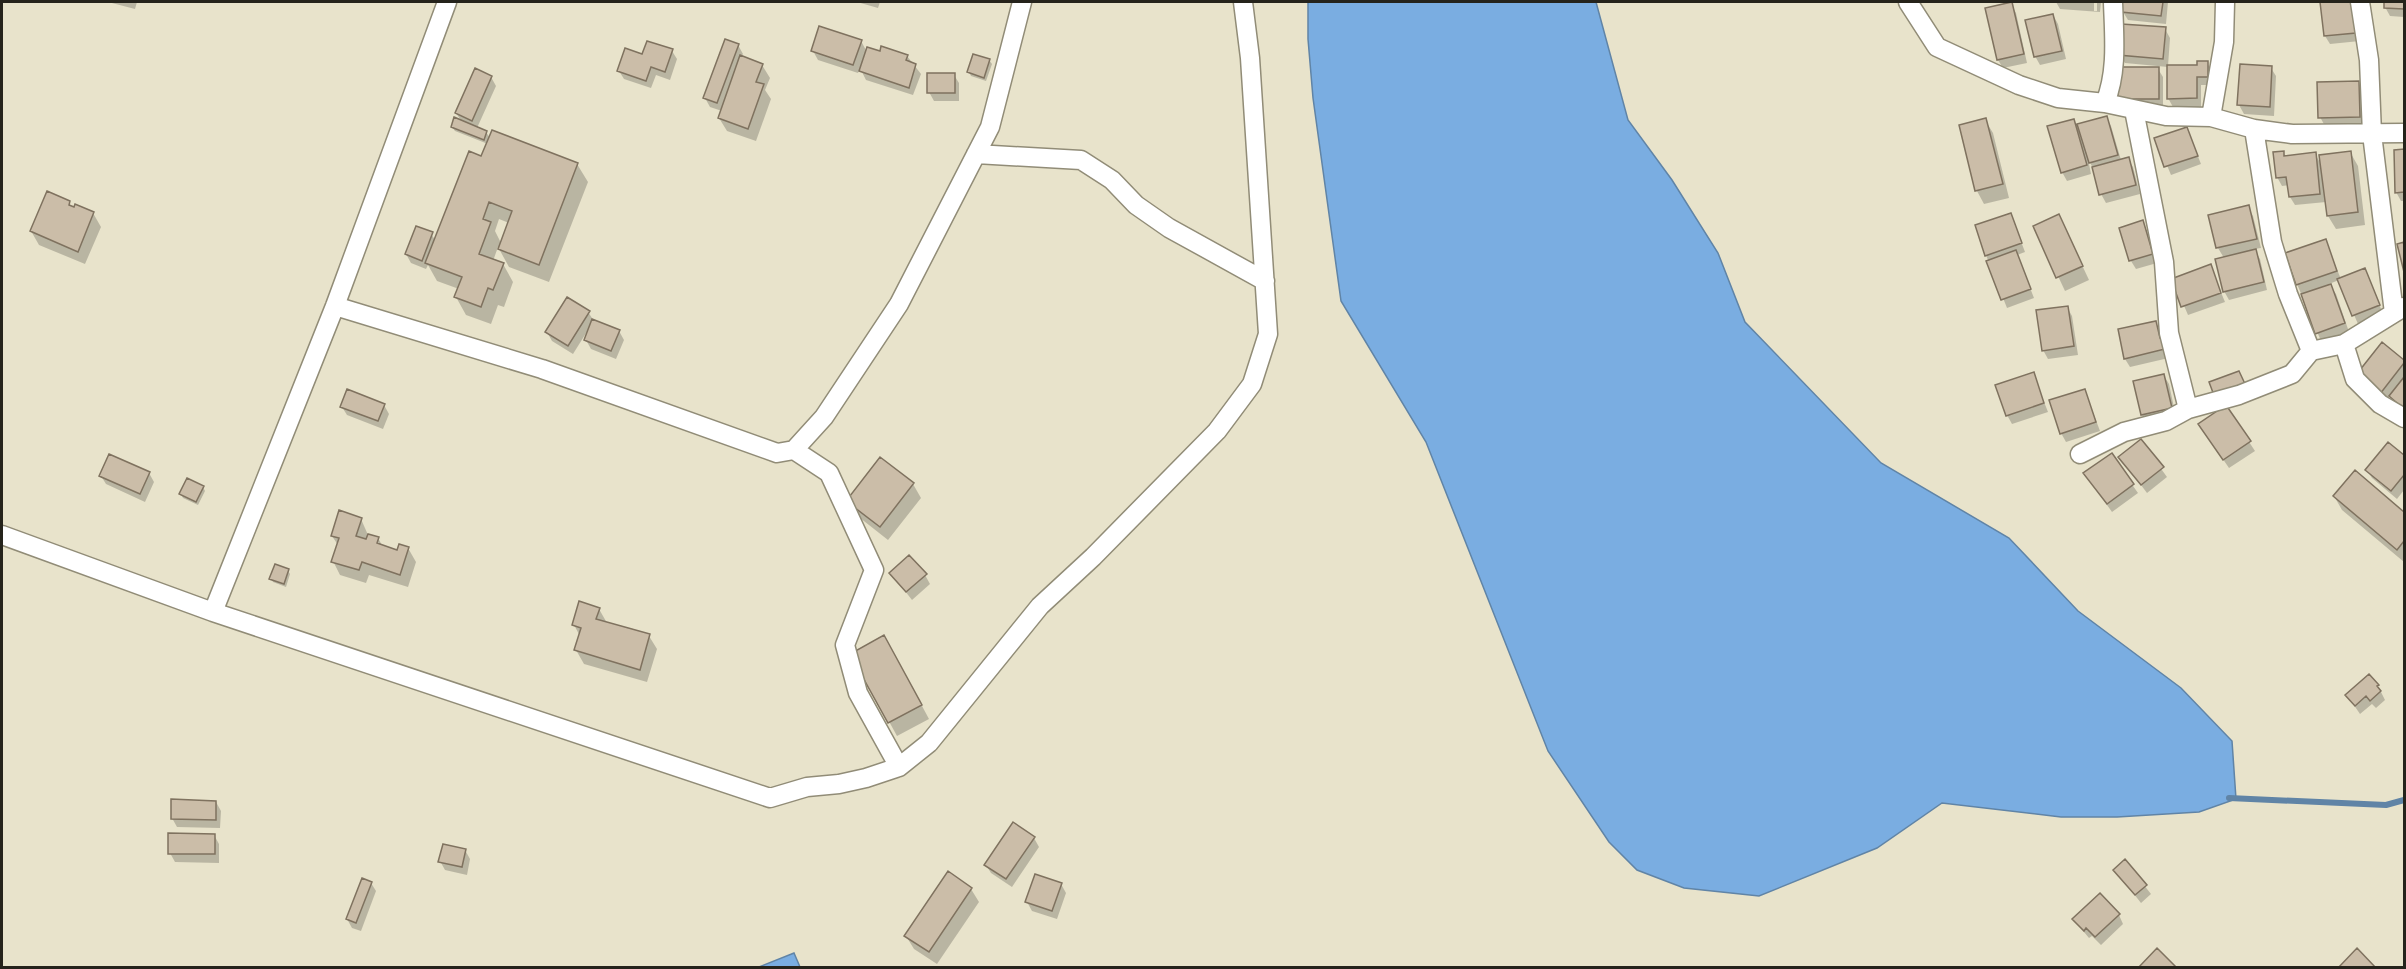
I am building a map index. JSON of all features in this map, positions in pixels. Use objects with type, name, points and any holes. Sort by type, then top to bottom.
[{"type":"street","points":[[213,612],[334,306],[447,2]]},
{"type":"street","points":[[334,306],[542,369],[777,453],[794,450],[824,417],[899,304],[990,127],[1022,2]]},
{"type":"street","points":[[2,535],[213,612],[770,798],[807,787],[839,784],[866,778],[899,767],[929,743],[1040,606],[1093,557],[1217,431],[1252,384],[1268,334],[1250,58],[1243,2]]},
{"type":"street","points":[[1908,2],[1937,47],[2019,85],[2058,98],[2105,103],[2166,116],[2211,117],[2254,129],[2292,134],[2404,134]]},
{"type":"street","points":[[2105,103],[2112,87],[2113,2]]},
{"type":"street","points":[[2211,117],[2224,42],[2224,2]]},
{"type":"street","points":[[2080,454],[2124,432],[2166,421],[2188,409],[2239,395],[2292,374],[2311,351],[2344,344],[2399,310],[2372,134],[2369,60],[2360,2]]},
{"type":"street","points":[[2134,110],[2164,262],[2169,333],[2188,409]]},
{"type":"street","points":[[2254,129],[2272,242],[2288,294],[2311,351]]},
{"type":"street","points":[[976,154],[1081,160],[1112,180],[1136,205],[1169,228],[1265,281]]},
{"type":"street","points":[[2344,344],[2355,379],[2380,404],[2404,418]]},
{"type":"street","points":[[794,450],[829,473],[874,570],[845,645],[858,693],[899,767]]},
{"type":"water","points":[[1308,2],[1596,2],[1628,120],[1672,180],[1718,253],[1745,322],[1881,463],[2009,538],[2078,611],[2181,688],[2232,741],[2236,799],[2199,812],[2117,817],[2061,817],[1942,803],[1877,848],[1759,896],[1684,888],[1637,870],[1609,842],[1548,751],[1426,442],[1341,301],[1313,98],[1308,39]]},
{"type":"water","points":[[794,953],[800,967],[759,967]]},
{"type":"building","points":[[2012,2],[2024,54],[1997,60],[1985,8]]},
{"type":"building","points":[[2122,2],[2163,2],[2161,16],[2121,12]]},
{"type":"building","points":[[2320,2],[2353,2],[2356,33],[2324,36]]},
{"type":"building","points":[[2384,2],[2404,2],[2404,9],[2384,8]]},
{"type":"building","points":[[2053,14],[2062,51],[2034,57],[2025,20]]},
{"type":"building","points":[[2121,24],[2166,27],[2163,59],[2118,55]]},
{"type":"building","points":[[819,26],[862,40],[853,65],[811,51]]},
{"type":"building","points":[[725,39],[739,44],[717,103],[703,98]]},
{"type":"building","points":[[647,41],[673,49],[665,72],[651,67],[646,81],[617,71],[625,48],[642,54]]},
{"type":"building","points":[[881,46],[908,55],[906,60],[916,64],[909,88],[859,71],[867,47],[880,51]]},
{"type":"building","points":[[973,54],[990,59],[984,78],[967,72]]},
{"type":"building","points":[[740,55],[763,64],[756,82],[764,84],[748,129],[718,118]]},
{"type":"building","points":[[2197,61],[2208,61],[2208,77],[2197,77],[2197,98],[2167,99],[2167,65],[2197,65]]},
{"type":"building","points":[[2240,64],[2272,66],[2270,107],[2237,105]]},
{"type":"building","points":[[2118,67],[2159,67],[2159,99],[2118,99]]},
{"type":"building","points":[[475,68],[492,76],[472,121],[455,113]]},
{"type":"building","points":[[927,73],[955,73],[955,93],[927,93]]},
{"type":"building","points":[[2359,81],[2360,117],[2318,118],[2317,82]]},
{"type":"building","points":[[2107,116],[2118,155],[2089,163],[2077,124]]},
{"type":"building","points":[[454,117],[487,131],[484,140],[451,127]]},
{"type":"building","points":[[1986,118],[2003,184],[1975,191],[1959,125]]},
{"type":"building","points":[[2074,119],[2087,165],[2061,173],[2047,126]]},
{"type":"building","points":[[2187,127],[2198,156],[2164,167],[2154,138]]},
{"type":"building","points":[[492,130],[578,163],[539,265],[498,249],[512,211],[489,202],[483,219],[491,222],[479,254],[504,263],[493,290],[488,288],[481,307],[454,297],[462,277],[425,263],[469,151],[481,156]]},
{"type":"building","points":[[2404,149],[2404,192],[2395,193],[2394,150]]},
{"type":"building","points":[[2284,151],[2284,156],[2316,152],[2320,194],[2289,197],[2286,177],[2276,178],[2273,152]]},
{"type":"building","points":[[2351,151],[2358,212],[2327,216],[2319,155]]},
{"type":"building","points":[[2129,157],[2136,185],[2099,195],[2092,167]]},
{"type":"building","points":[[47,191],[70,201],[69,205],[74,207],[75,204],[94,212],[78,252],[30,231]]},
{"type":"building","points":[[2249,205],[2257,239],[2216,248],[2208,215]]},
{"type":"building","points":[[2011,213],[2022,243],[1985,256],[1975,225]]},
{"type":"building","points":[[2059,214],[2083,266],[2056,278],[2033,226]]},
{"type":"building","points":[[2143,220],[2153,254],[2129,261],[2119,228]]},
{"type":"building","points":[[416,226],[433,232],[422,261],[405,254]]},
{"type":"building","points":[[2326,239],[2337,271],[2296,285],[2285,253]]},
{"type":"building","points":[[2404,242],[2404,272],[2397,244]]},
{"type":"building","points":[[2256,249],[2264,282],[2223,292],[2215,259]]},
{"type":"building","points":[[2016,250],[2031,289],[2001,300],[1986,261]]},
{"type":"building","points":[[2211,264],[2221,293],[2181,307],[2171,279]]},
{"type":"building","points":[[2365,268],[2380,305],[2352,316],[2337,279]]},
{"type":"building","points":[[2331,284],[2345,323],[2315,334],[2301,294]]},
{"type":"building","points":[[567,297],[590,311],[568,346],[545,332]]},
{"type":"building","points":[[2068,306],[2074,346],[2042,351],[2036,310]]},
{"type":"building","points":[[592,319],[620,330],[611,351],[584,340]]},
{"type":"building","points":[[2156,321],[2160,338],[2166,337],[2169,348],[2124,359],[2118,329]]},
{"type":"building","points":[[2382,342],[2404,360],[2404,363],[2380,394],[2356,375]]},
{"type":"building","points":[[2239,371],[2246,386],[2215,398],[2209,382]]},
{"type":"building","points":[[2034,372],[2044,403],[2006,416],[1995,385]]},
{"type":"building","points":[[2164,374],[2172,408],[2141,415],[2133,381]]},
{"type":"building","points":[[2404,377],[2404,409],[2389,396]]},
{"type":"building","points":[[347,389],[385,404],[378,421],[340,407]]},
{"type":"building","points":[[2085,389],[2096,422],[2060,434],[2049,400]]},
{"type":"building","points":[[2226,405],[2251,441],[2223,460],[2198,424]]},
{"type":"building","points":[[2141,439],[2164,467],[2141,485],[2118,457]]},
{"type":"building","points":[[2388,442],[2404,455],[2404,475],[2391,491],[2365,470]]},
{"type":"building","points":[[2112,453],[2134,484],[2107,504],[2083,473]]},
{"type":"building","points":[[109,454],[150,472],[140,494],[99,476]]},
{"type":"building","points":[[880,457],[914,483],[880,527],[846,501]]},
{"type":"building","points":[[2355,470],[2404,512],[2404,541],[2397,550],[2333,496]]},
{"type":"building","points":[[187,478],[204,486],[196,502],[179,494]]},
{"type":"building","points":[[339,510],[362,518],[356,536],[366,539],[368,534],[379,537],[377,543],[397,550],[399,544],[409,547],[400,575],[362,562],[359,570],[331,562],[339,538],[331,536]]},
{"type":"building","points":[[909,555],[927,574],[906,592],[889,573]]},
{"type":"building","points":[[275,564],[289,569],[284,584],[269,579]]},
{"type":"building","points":[[579,601],[600,608],[596,619],[650,634],[640,670],[574,650],[581,628],[572,625]]},
{"type":"building","points":[[884,635],[922,705],[888,723],[850,654]]},
{"type":"building","points":[[2369,674],[2379,685],[2377,686],[2381,691],[2370,701],[2366,696],[2355,706],[2345,695]]},
{"type":"building","points":[[171,799],[216,801],[216,820],[171,819]]},
{"type":"building","points":[[1013,822],[1035,837],[1006,879],[984,865]]},
{"type":"building","points":[[168,833],[215,834],[215,854],[168,854]]},
{"type":"building","points":[[443,844],[466,849],[462,867],[438,862]]},
{"type":"building","points":[[2125,859],[2147,885],[2135,895],[2113,870]]},
{"type":"building","points":[[948,871],[972,888],[929,952],[904,936]]},
{"type":"building","points":[[1035,874],[1062,883],[1052,911],[1025,902]]},
{"type":"building","points":[[362,878],[372,882],[356,923],[346,919]]},
{"type":"building","points":[[2100,893],[2120,914],[2095,937],[2086,928],[2084,931],[2072,919]]},
{"type":"building","points":[[2157,948],[2177,968],[2138,968]]},
{"type":"building","points":[[2357,948],[2376,968],[2338,968]]},
{"type":"waterway","points":[[2229,798],[2386,805],[2404,800]]}]
